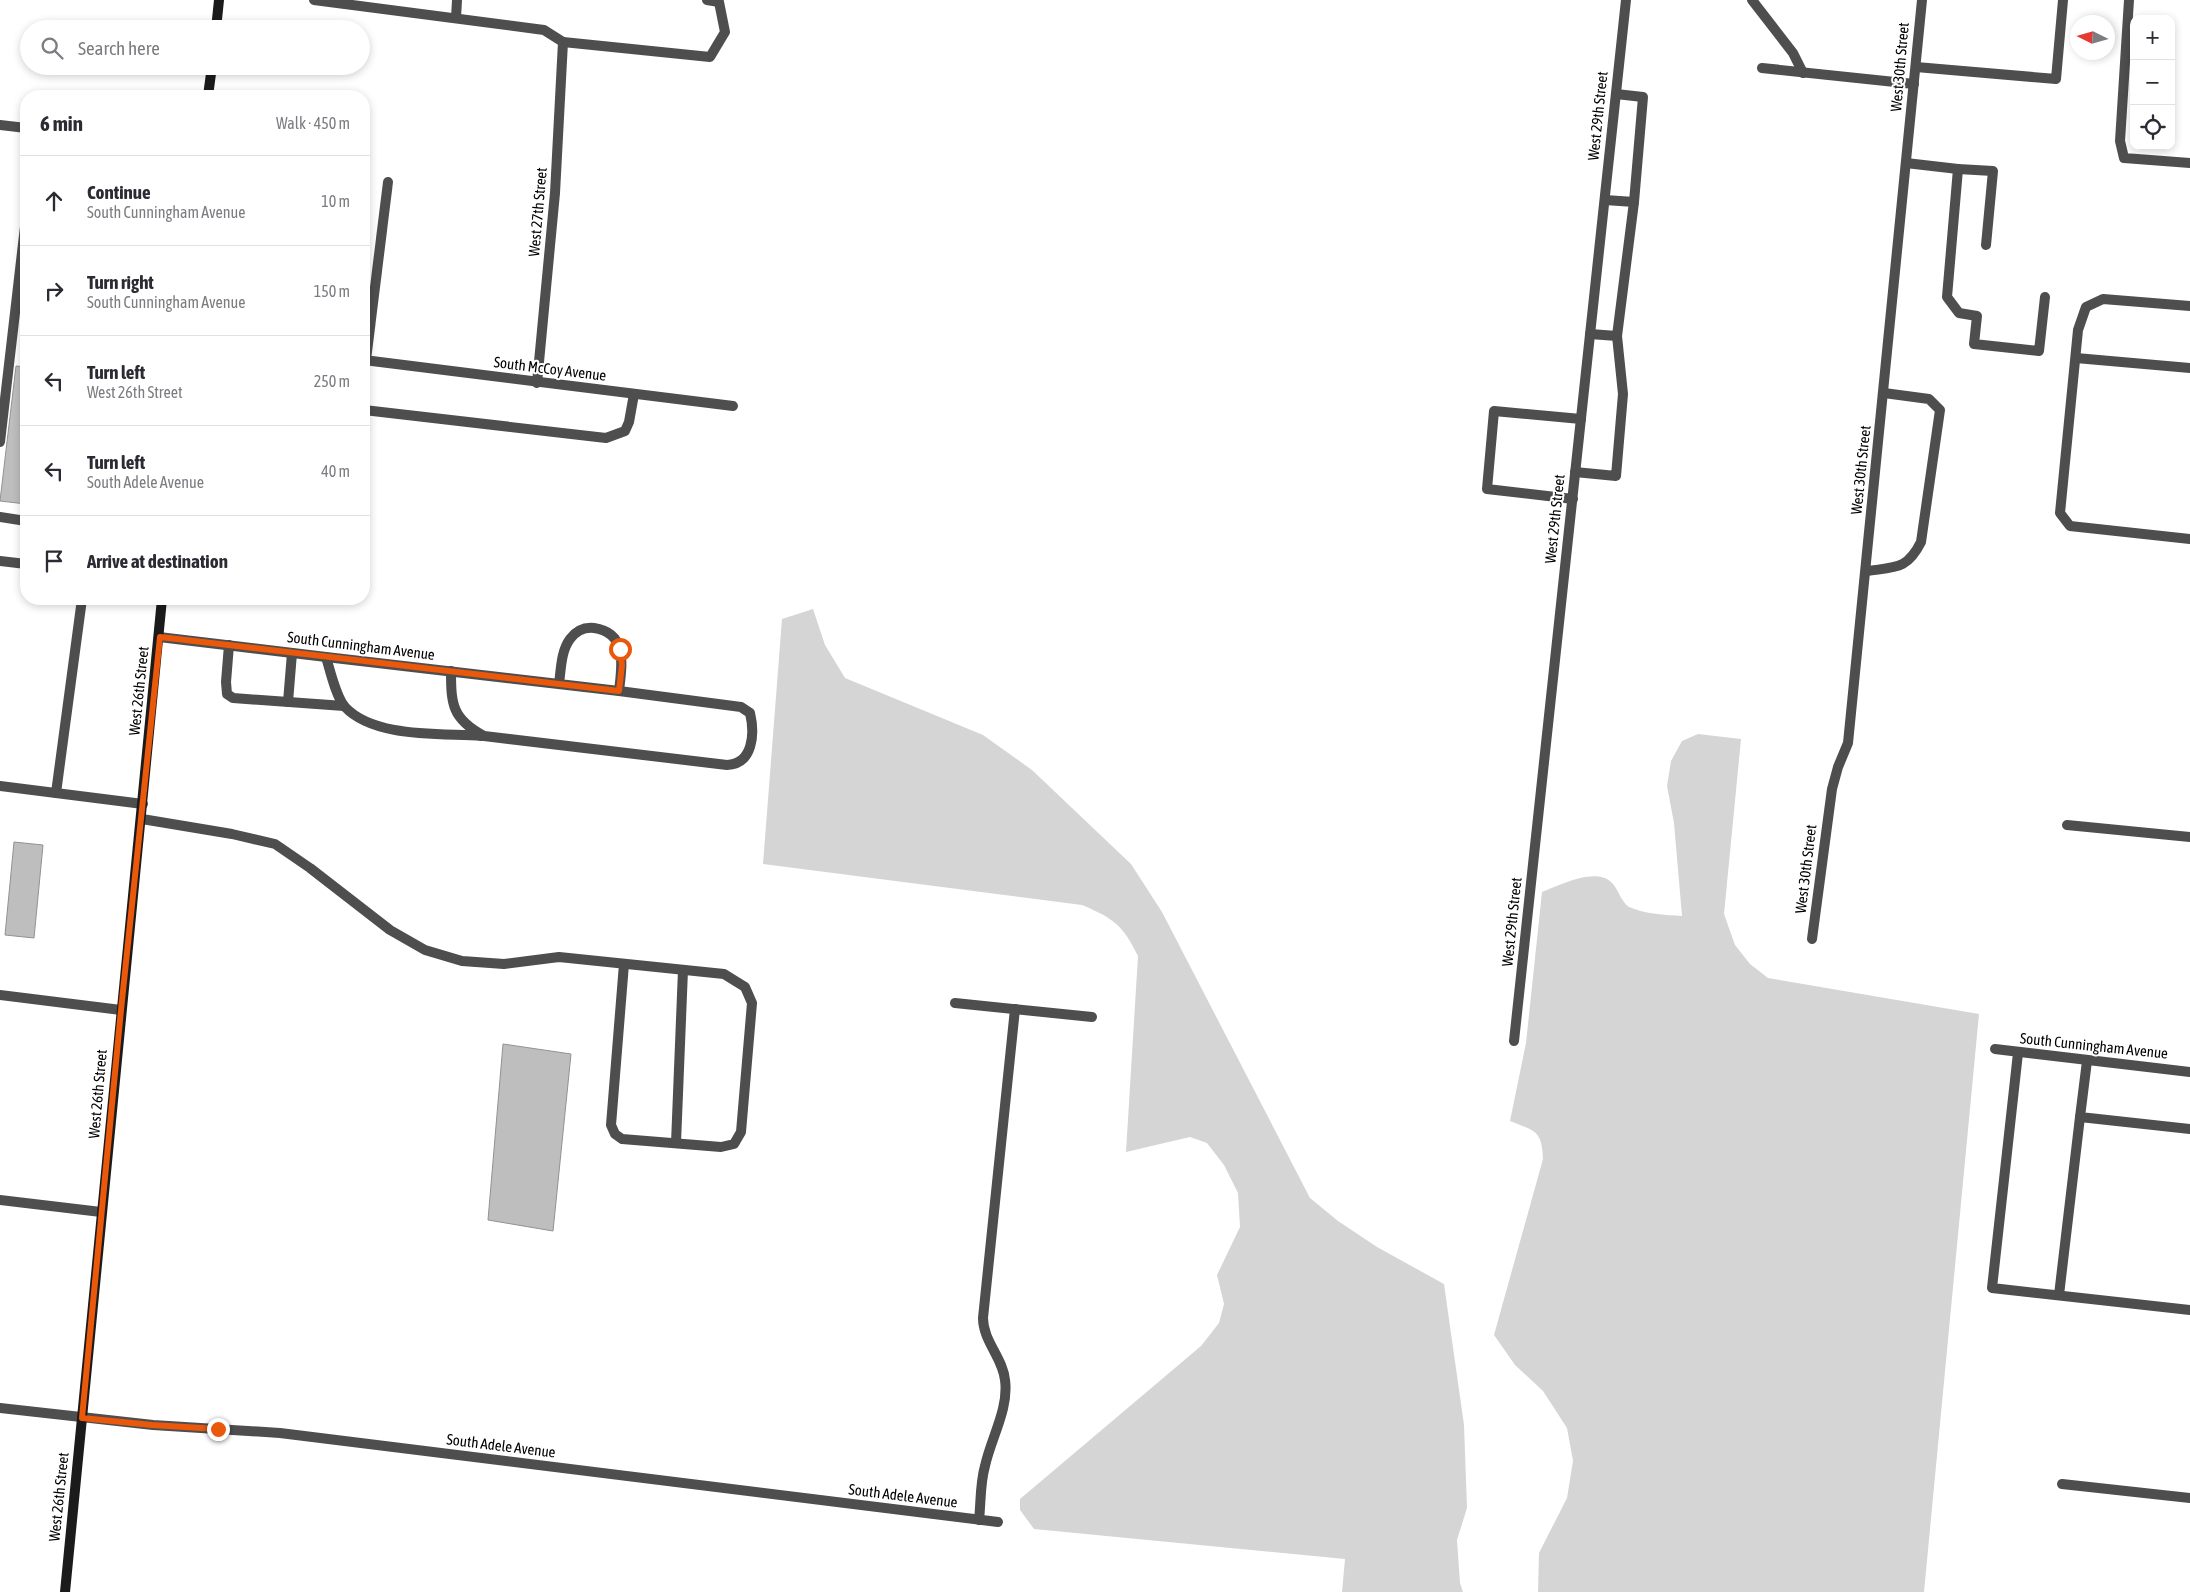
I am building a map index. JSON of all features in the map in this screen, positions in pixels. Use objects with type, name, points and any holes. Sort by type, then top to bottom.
[{"type":"street","points":[[217,20],[219,0]]},
{"type":"street","points":[[314,0],[544,30],[564,42],[710,57],[725,32],[719,1],[706,0]]},
{"type":"street","points":[[456,18],[457,0]]},
{"type":"street","name":"West 29th Street","points":[[1514,1041],[1626,0]]},
{"type":"street","points":[[1752,0],[1793,52],[1803,73]]},
{"type":"street","name":"West 30th Street","points":[[1812,939],[1832,789],[1838,767],[1848,744],[1922,0]]},
{"type":"street","points":[[1916,67],[2056,79],[2063,0]]},
{"type":"street","points":[[2129,0],[2120,141],[2124,158],[2190,163]]},
{"type":"street","name":"West 27th Street","points":[[537,383],[555,193],[564,42]]},
{"type":"street","points":[[1762,68],[1914,84]]},
{"type":"street","points":[[209,90],[211,75]]},
{"type":"street","points":[[1575,472],[1616,476],[1623,394],[1617,336],[1634,202],[1643,97],[1616,94]]},
{"type":"street","points":[[0,125],[20,127]]},
{"type":"street","points":[[1906,164],[1993,171],[1986,245]]},
{"type":"street","points":[[1958,168],[1947,297],[1959,313],[1977,316],[1974,344],[2039,351],[2045,297]]},
{"type":"street","points":[[370,321],[388,182]]},
{"type":"street","points":[[1605,200],[1634,202]]},
{"type":"street","points":[[0,442],[20,270]]},
{"type":"street","points":[[2190,306],[2103,299],[2086,308],[2078,330],[2060,513],[2070,526],[2190,539]]},
{"type":"street","points":[[1590,334],[1617,336]]},
{"type":"street","points":[[2076,358],[2190,368]]},
{"type":"street","name":"South McCoy Avenue","points":[[370,361],[733,406]]},
{"type":"street","points":[[1866,571],[1898,567],[1914,556],[1922,542],[1940,410],[1930,399],[1884,392]]},
{"type":"street","points":[[370,411],[606,438],[625,431],[629,422],[634,394]]},
{"type":"street","points":[[1572,499],[1487,489],[1494,411],[1581,419]]},
{"type":"street","points":[[0,517],[20,520]]},
{"type":"street","points":[[0,561],[20,563]]},
{"type":"street","points":[[56,793],[81,605]]},
{"type":"street","name":"West 26th Street","points":[[65,1592],[162,605]]},
{"type":"street","points":[[559,684],[565,649],[570,639],[579,630],[590,628],[602,629],[613,635],[620,649],[622,665],[619,691]]},
{"type":"street","name":"South Cunningham Avenue","points":[[160,637],[741,707],[750,713],[753,723],[752,745],[745,758],[736,765],[727,765],[484,736],[386,730],[368,724],[344,706]]},
{"type":"street","points":[[229,646],[227,694],[233,698],[344,706],[326,657]]},
{"type":"street","points":[[288,702],[292,653]]},
{"type":"street","points":[[451,671],[451,701],[460,719],[484,736]]},
{"type":"street","points":[[0,786],[143,804]]},
{"type":"street","points":[[142,819],[232,834],[275,844],[310,868],[390,930],[425,950],[462,961],[504,964],[559,957],[724,974],[745,987],[752,1003],[741,1132],[734,1144],[721,1147],[676,1144],[622,1139],[615,1134],[611,1126],[624,964]]},
{"type":"street","points":[[2067,825],[2190,837]]},
{"type":"street","points":[[676,1144],[683,970]]},
{"type":"street","points":[[0,995],[121,1010]]},
{"type":"street","points":[[955,1003],[1092,1017]]},
{"type":"street","points":[[979,1520],[984,1470],[998,1426],[1005,1392],[1005,1380],[984,1330],[982,1318],[1015,1009]]},
{"type":"street","name":"South Cunningham Avenue","points":[[1995,1049],[2190,1072]]},
{"type":"street","points":[[2018,1053],[1992,1288],[2190,1310]]},
{"type":"street","points":[[2059,1296],[2087,1060]]},
{"type":"street","points":[[2080,1116],[2190,1129]]},
{"type":"street","points":[[0,1200],[101,1212]]},
{"type":"street","name":"South Adele Avenue","points":[[0,1408],[152,1425],[280,1433],[998,1522]]},
{"type":"street","points":[[2062,1484],[2190,1498]]},
{"type":"shaded area","points":[[813,609],[825,645],[845,678],[983,735],[1032,770],[1131,864],[1162,912],[1310,1198],[1338,1221],[1377,1247],[1444,1284],[1464,1425],[1467,1508],[1457,1540],[1460,1583],[1463,1592],[1342,1592],[1345,1559],[1034,1529],[1020,1510],[1020,1499],[1201,1346],[1219,1323],[1224,1304],[1217,1275],[1240,1227],[1238,1193],[1224,1165],[1207,1143],[1190,1137],[1126,1152],[1138,956],[1133,945],[1122,930],[1102,914],[1082,905],[763,864],[782,619]]},
{"type":"shaded area","points":[[1698,734],[1741,739],[1724,914],[1735,945],[1750,964],[1768,978],[1979,1014],[1924,1592],[1538,1592],[1539,1553],[1567,1498],[1573,1461],[1567,1428],[1543,1391],[1515,1365],[1494,1335],[1543,1159],[1541,1142],[1536,1133],[1510,1121],[1526,1043],[1542,892],[1576,879],[1595,876],[1611,882],[1629,907],[1648,913],[1682,916],[1674,823],[1667,786],[1671,761],[1682,741]]},
{"type":"building","points":[[16,366],[20,366],[20,503],[0,501]]},
{"type":"building","points":[[14,842],[43,845],[34,938],[5,935]]},
{"type":"building","points":[[503,1044],[571,1054],[553,1231],[488,1220]]},
{"type":"route","points":[[218,1429],[82,1418],[121,1010],[160,637],[619,691],[622,665],[620,649]]}]
